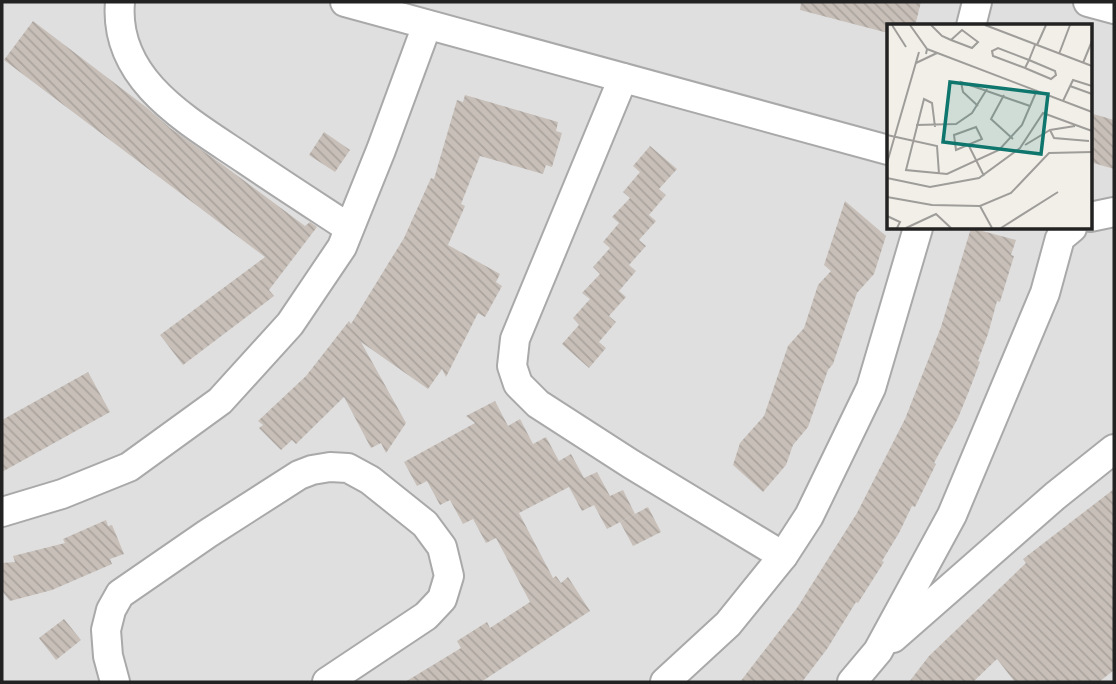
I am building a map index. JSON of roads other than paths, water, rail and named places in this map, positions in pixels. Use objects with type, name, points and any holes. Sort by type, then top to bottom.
[{"type":"street","points":[[120,2],[118,20],[126,49],[142,76],[163,102],[349,228]]},
{"type":"street","points":[[345,2],[887,150]]},
{"type":"street","points":[[972,24],[977,2]]},
{"type":"street","points":[[1088,2],[1114,9]]},
{"type":"street","points":[[2,512],[62,494],[129,467],[220,401],[290,324],[342,247],[427,25]]},
{"type":"street","points":[[623,78],[515,340],[512,366],[518,384],[538,404],[783,556]]},
{"type":"street","points":[[1092,217],[1114,212]]},
{"type":"street","points":[[664,682],[728,624],[783,556],[809,516],[871,388],[918,229]]},
{"type":"street","points":[[878,651],[952,515],[1045,293],[1060,238],[1071,229]]},
{"type":"street","points":[[852,682],[878,651],[1055,496],[1114,449]]},
{"type":"street","points":[[115,682],[108,656],[107,630],[111,610],[120,594],[299,475],[330,467],[348,468],[370,480],[425,524],[442,547],[449,576],[442,599],[426,616],[327,682]]}]
